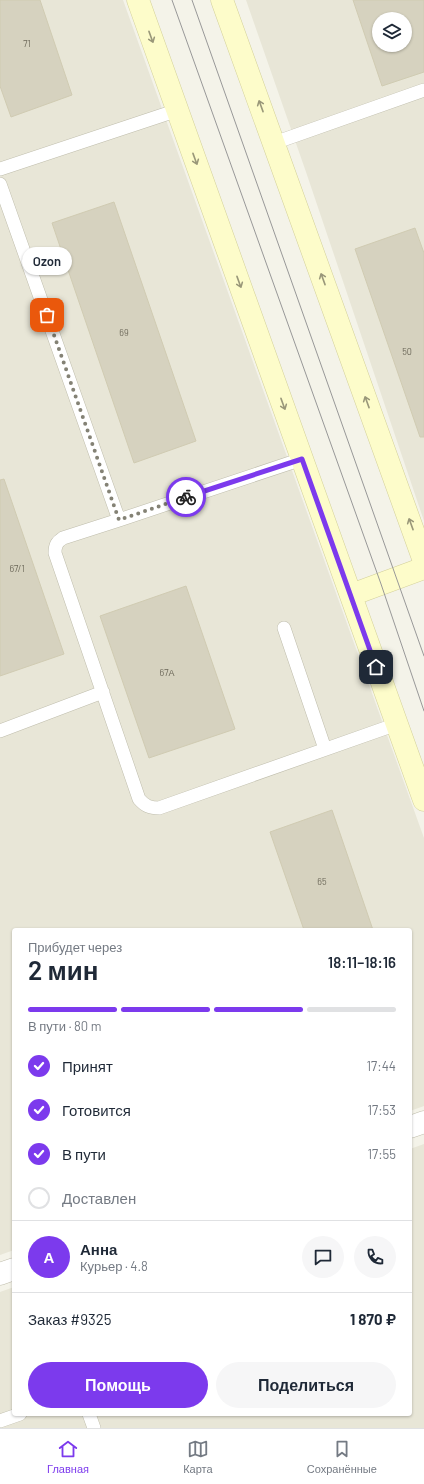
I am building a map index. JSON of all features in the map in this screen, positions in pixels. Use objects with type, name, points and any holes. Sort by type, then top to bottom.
[{"type":"main road","points":[[138,0],[424,800]]},
{"type":"main road","points":[[222,0],[424,561]]},
{"type":"main road","points":[[351,595],[424,568]]},
{"type":"street","points":[[412,1126],[424,1122]]},
{"type":"street","points":[[0,1274],[12,1270]]},
{"type":"lane","points":[[274,143],[424,90]]},
{"type":"lane","points":[[0,169],[178,110]]},
{"type":"lane","points":[[0,184],[119,520]]},
{"type":"lane","points":[[302,459],[63,538],[58,541],[55,547],[139,799],[148,807],[159,808],[397,724]]},
{"type":"lane","points":[[284,628],[325,749]]},
{"type":"lane","points":[[0,731],[103,692]]},
{"type":"lane","points":[[0,1421],[14,1416]]},
{"type":"lane","points":[[90,1416],[94,1428]]},
{"type":"shaded area","points":[[0,0],[123,0],[424,838],[424,1106],[412,1110],[412,928],[12,928],[12,1251],[0,1255]]},
{"type":"shaded area","points":[[246,0],[424,0],[424,521],[306,172]]},
{"type":"shaded area","points":[[424,1144],[424,1428],[0,1428],[0,1292],[12,1288],[12,1416],[412,1416],[412,1148]]},
{"type":"building","points":[[0,0],[40,0],[72,95],[11,117],[0,86]]},
{"type":"building","points":[[353,0],[424,0],[424,72],[382,86]]},
{"type":"building","points":[[114,202],[196,441],[134,463],[52,223]]},
{"type":"building","points":[[415,228],[424,253],[424,437],[420,437],[355,249]]},
{"type":"building","points":[[4,479],[64,654],[0,676],[0,480]]},
{"type":"building","points":[[186,586],[235,729],[149,758],[100,616]]},
{"type":"building","points":[[332,810],[372,928],[303,928],[270,832]]},
{"type":"tram line","points":[[172,0],[381,584],[424,711]]},
{"type":"tram line","points":[[192,0],[424,656]]},
{"type":"way so far","points":[[47,315],[119,520],[186,497]]},
{"type":"place","name":"Ozon","points":[[47,315]]},
{"type":"route","points":[[186,497],[302,459],[376,667]]}]
